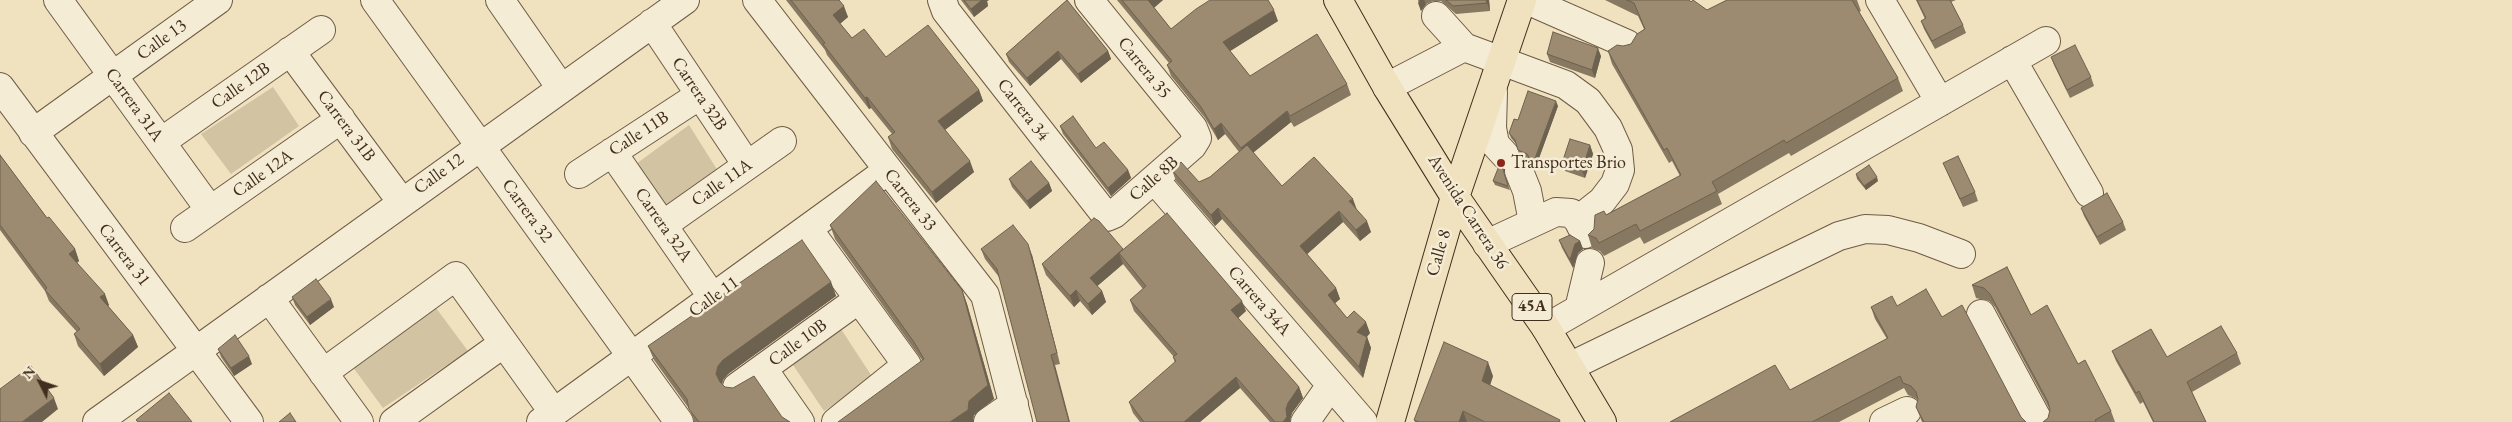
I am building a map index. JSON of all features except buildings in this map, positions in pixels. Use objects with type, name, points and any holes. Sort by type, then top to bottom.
[{"type":"main road","name":"Avenida Carrera 36","points":[[1338,0],[1387,87],[1455,197],[1546,328],[1602,422]]},
{"type":"main road","name":"Calle 8","points":[[1390,422],[1455,197],[1522,0]]},
{"type":"street","name":"Calle 13","points":[[33,132],[218,0]]},
{"type":"street","name":"Carrera 32","points":[[375,0],[679,422]]},
{"type":"street","points":[[501,0],[561,88]]},
{"type":"street","name":"Calle 12","points":[[97,422],[196,353],[480,145],[685,0]]},
{"type":"street","name":"Carrera 33","points":[[757,0],[985,296],[1016,413]]},
{"type":"street","name":"Carrera 35","points":[[1089,0],[1193,128],[1198,138]]},
{"type":"street","points":[[1527,0],[1626,44]]},
{"type":"street","points":[[1880,0],[1940,102]]},
{"type":"street","name":"Carrera 34","points":[[941,1],[952,19],[1107,217]]},
{"type":"street","name":"Carrera 31A","points":[[66,3],[113,75],[210,210]]},
{"type":"street","points":[[1436,16],[1464,47],[1566,85],[1588,101],[1608,128],[1618,150],[1620,170],[1615,184],[1582,228],[1572,213],[1556,212],[1487,244]]},
{"type":"street","name":"Carrera 32B","points":[[652,23],[747,165]]},
{"type":"street","name":"Calle 12B","points":[[161,142],[320,30]]},
{"type":"street","points":[[1546,328],[2046,41]]},
{"type":"street","points":[[1387,87],[1464,47]]},
{"type":"street","name":"Carrera 31B","points":[[290,51],[401,202]]},
{"type":"street","points":[[2012,60],[2089,193]]},
{"type":"street","name":"Carrera 31","points":[[0,87],[249,422]]},
{"type":"street","points":[[1492,91],[1492,128],[1495,144],[1512,163],[1527,191],[1533,222]]},
{"type":"street","name":"Calle 11B","points":[[579,174],[700,95]]},
{"type":"street","name":"Calle 12A","points":[[185,228],[341,119]]},
{"type":"street","name":"Calle 8B","points":[[1107,217],[1114,214],[1192,146],[1198,138]]},
{"type":"street","name":"Calle 11A","points":[[663,225],[782,141]]},
{"type":"street","name":"Carrera 32A","points":[[612,152],[714,298]]},
{"type":"street","name":"Calle 11","points":[[548,417],[887,171]]},
{"type":"street","name":"Carrera 34A","points":[[1154,179],[1363,422]]},
{"type":"street","points":[[808,229],[907,365],[836,422]]},
{"type":"street","points":[[1569,367],[1839,236],[1865,229],[1888,230],[1961,254]]},
{"type":"street","points":[[1579,309],[1590,263]]},
{"type":"street","points":[[323,372],[456,276],[504,343],[548,417]]},
{"type":"street","points":[[269,298],[359,422]]},
{"type":"street","name":"Calle 10B","points":[[737,387],[859,299]]},
{"type":"street","points":[[1981,314],[2039,422]]},
{"type":"street","points":[[394,422],[504,343]]},
{"type":"street","points":[[764,369],[800,422]]},
{"type":"street","points":[[1305,422],[1331,385]]},
{"type":"street","points":[[988,422],[1016,413]]},
{"type":"shaded area","points":[[273,87],[299,126],[231,174],[201,134]]},
{"type":"shaded area","points":[[689,125],[718,171],[666,206],[636,164]]},
{"type":"shaded area","points":[[436,308],[468,351],[383,408],[352,366]]},
{"type":"shaded area","points":[[841,329],[873,378],[824,411],[791,362]]},
{"type":"place","name":"Transportes Brio","points":[[1501,163]]}]
